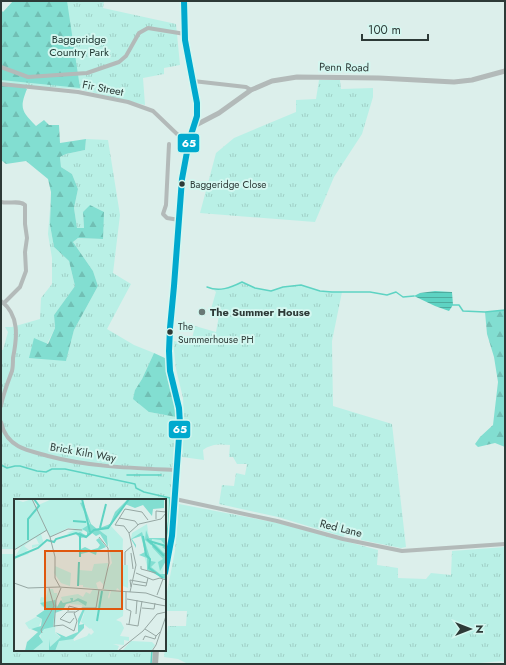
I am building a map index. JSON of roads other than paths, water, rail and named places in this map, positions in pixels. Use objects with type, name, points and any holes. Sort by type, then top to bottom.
[{"type":"main road","points":[[166,569],[172,536],[180,423],[179,408],[170,371],[169,351],[182,179],[189,141],[197,116],[197,102],[185,34],[184,1]]},
{"type":"main road","points":[[155,664],[156,651]]},
{"type":"street","points":[[1,67],[28,77],[87,73],[119,62],[126,56],[139,33],[148,28],[185,34]]},
{"type":"street","name":"Penn Road","points":[[194,126],[219,113],[251,90],[272,81],[297,77],[379,78],[454,82],[472,80],[505,71]]},
{"type":"street","points":[[193,81],[246,87],[251,90]]},
{"type":"street","name":"Fir Street","points":[[1,84],[78,92],[128,102],[153,111],[178,134],[189,141]]},
{"type":"street","points":[[169,144],[166,205],[163,214],[167,218],[179,220]]},
{"type":"street","points":[[1,202],[7,204],[19,202],[25,205],[25,230],[27,238],[25,252],[27,265],[24,280],[15,292],[3,302],[16,324],[16,344],[12,370],[1,406]]},
{"type":"street","name":"Brick Kiln Way","points":[[1,422],[2,428],[9,439],[19,447],[35,452],[95,466],[176,470]]},
{"type":"street","name":"Red Lane","points":[[175,499],[278,521],[343,539],[402,550],[505,544]]},
{"type":"waterway","points":[[207,287],[224,289],[242,282],[255,288],[271,291],[283,287],[301,285],[320,291],[370,292],[387,295],[396,292],[403,297],[414,296]]},
{"type":"waterway","points":[[453,305],[459,305],[463,311],[485,312],[505,310]]},
{"type":"waterway","points":[[1,465],[7,468],[20,466],[46,472],[52,469],[65,469],[135,484],[136,488],[144,492],[170,498],[166,543]]},
{"type":"waterway","points":[[127,475],[161,475]]},
{"type":"waterway","points":[[151,664],[152,651]]},
{"type":"place","name":"Baggeridge Close","points":[[182,184]]},
{"type":"place","name":"The Summer House","points":[[202,312]]},
{"type":"place","name":"The Summerhouse PH","points":[[170,332]]},
{"type":"park label","name":"Baggeridge Country Park","points":[[79,45]]}]
